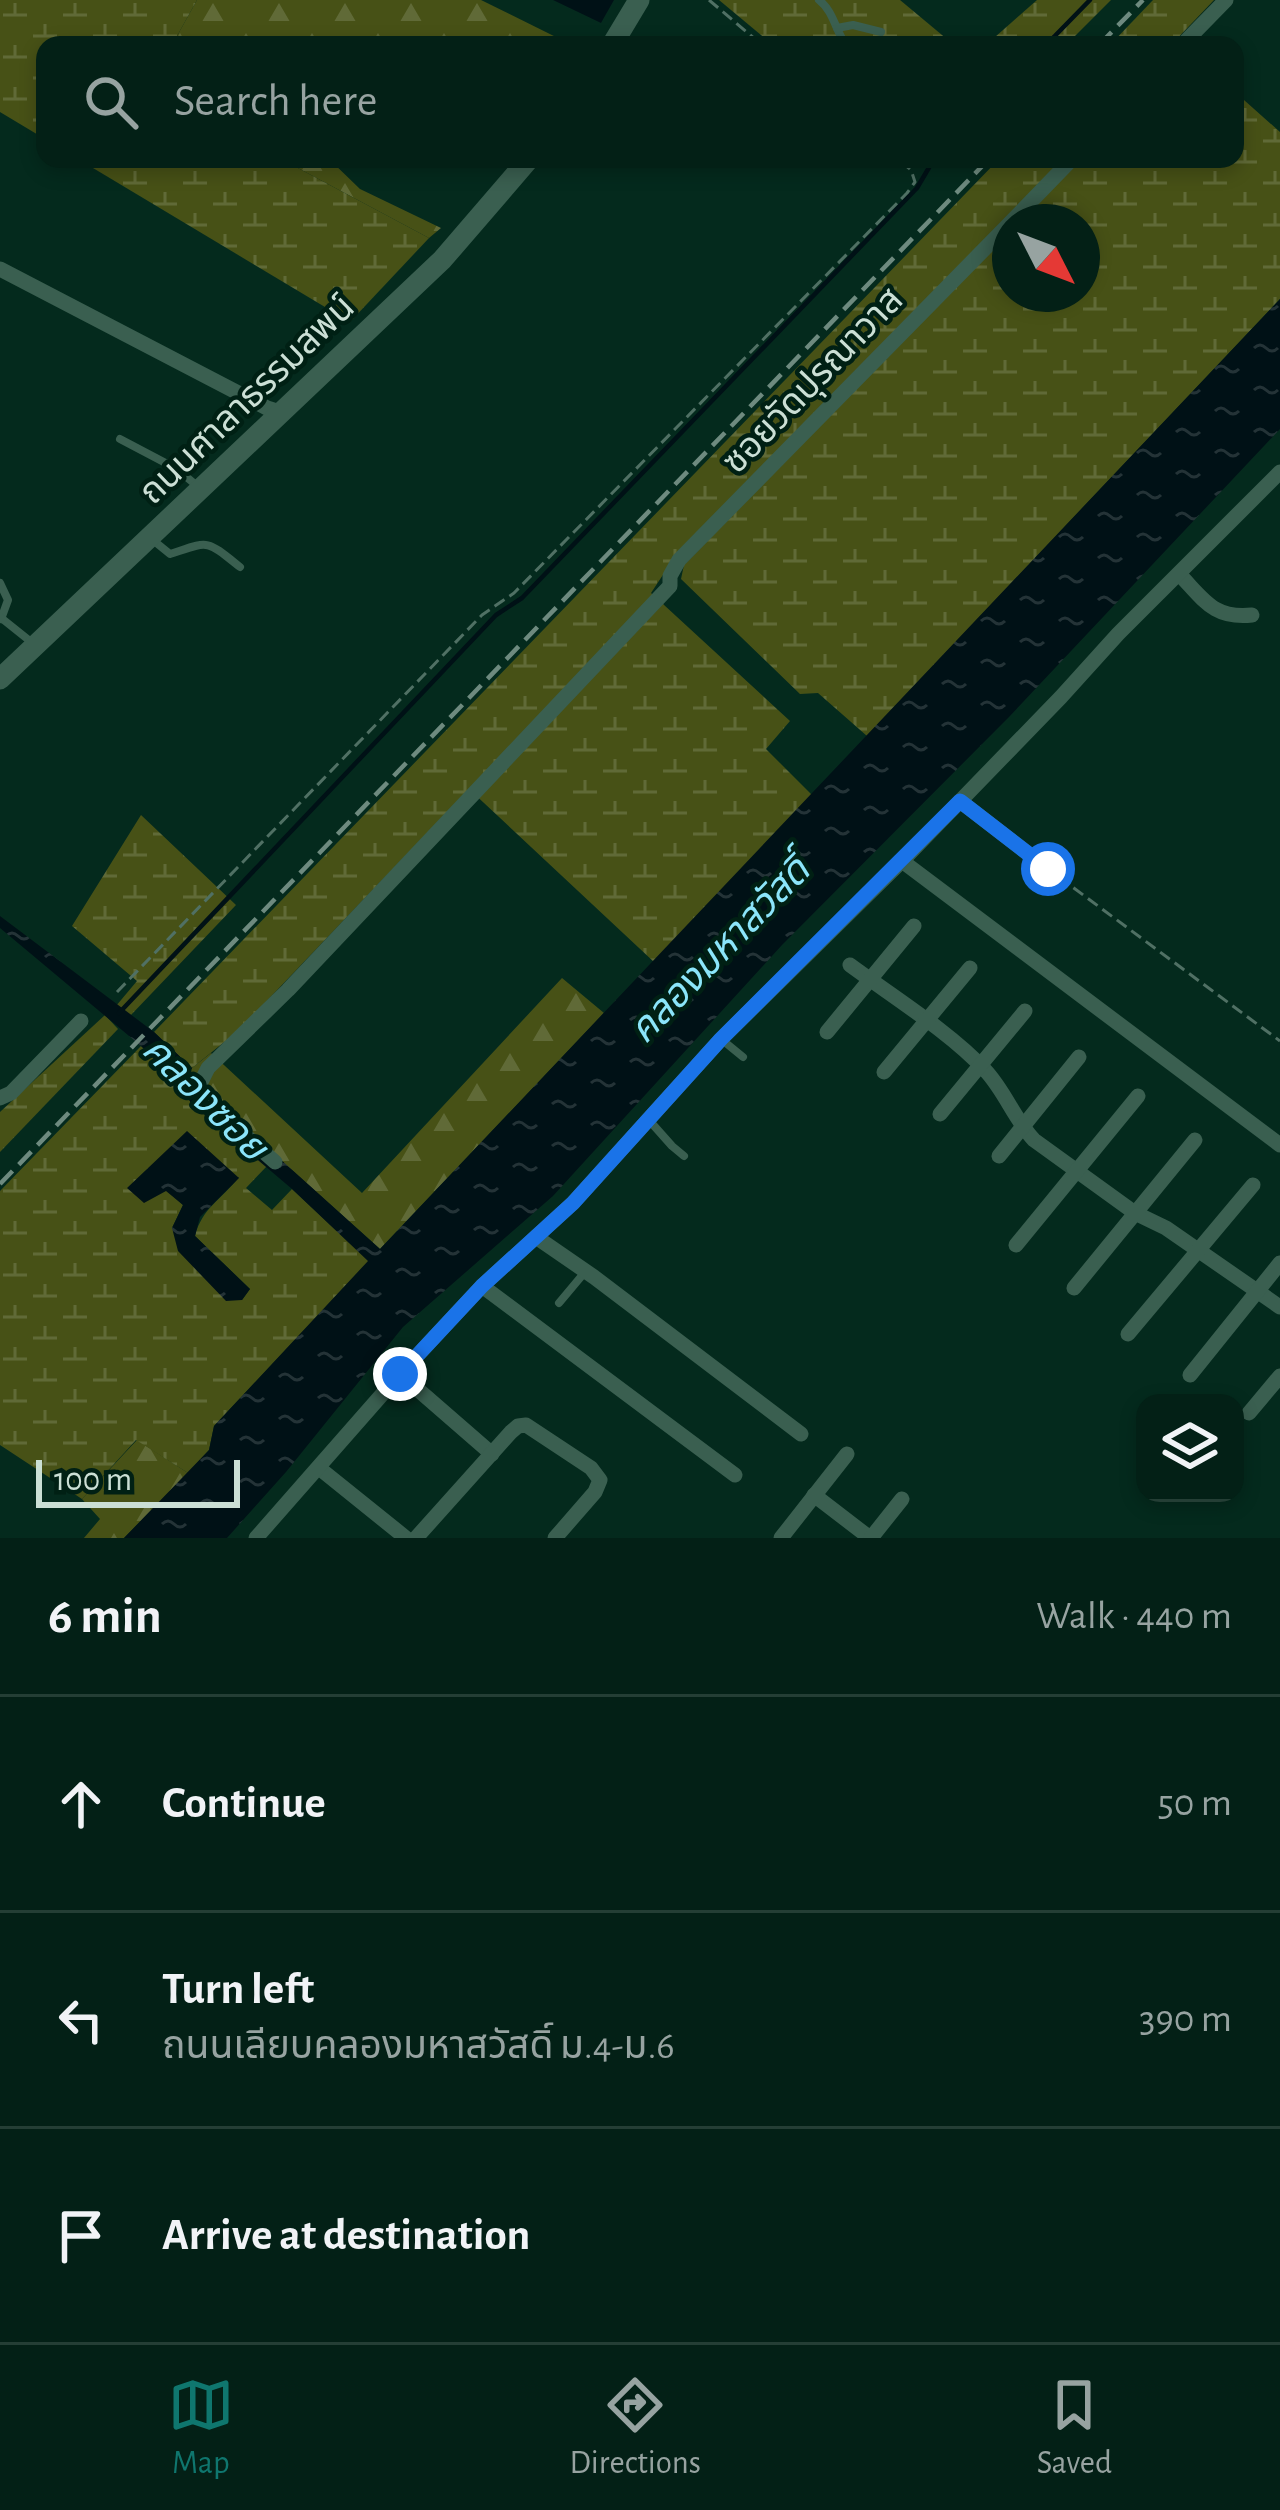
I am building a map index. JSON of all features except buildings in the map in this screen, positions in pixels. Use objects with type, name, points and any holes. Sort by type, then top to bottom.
[{"type":"street","points":[[617,36],[639,0]]},
{"type":"street","points":[[1191,36],[1226,0]]},
{"type":"street","name":"ถนนศาลาธรรมสพน์","points":[[0,679],[442,260],[521,168]]},
{"type":"street","name":"ซอยวัดปุรณาวาส","points":[[1029,204],[1063,168]]},
{"type":"street","name":"ซอยวัดปุรณาวาส","points":[[275,1162],[203,1097],[199,1087],[208,1068],[288,990],[670,586],[679,560],[992,242]]},
{"type":"street","points":[[0,269],[283,413]]},
{"type":"street","points":[[256,1538],[482,1286],[573,1203],[721,1039],[1280,472]]},
{"type":"street","points":[[1180,575],[1217,612],[1252,616]]},
{"type":"street","points":[[960,801],[1048,869]]},
{"type":"street","points":[[902,860],[1280,1144]]},
{"type":"street","points":[[827,1032],[914,926]]},
{"type":"street","points":[[850,965],[980,1065],[1034,1140],[1135,1213],[1166,1228],[1280,1307]]},
{"type":"street","points":[[884,1072],[970,968]]},
{"type":"street","points":[[940,1114],[1025,1011]]},
{"type":"street","points":[[0,1098],[11,1093],[81,1021]]},
{"type":"street","points":[[998,1156],[1079,1057]]},
{"type":"street","points":[[1016,1245],[1138,1096]]},
{"type":"street","points":[[1074,1288],[1195,1140]]},
{"type":"street","points":[[1128,1334],[1253,1185]]},
{"type":"street","points":[[536,1237],[801,1435]]},
{"type":"street","points":[[1190,1375],[1280,1263]]},
{"type":"street","points":[[482,1286],[735,1475]]},
{"type":"street","points":[[400,1374],[491,1454]]},
{"type":"street","points":[[1249,1414],[1280,1376]]},
{"type":"street","points":[[416,1538],[518,1426],[526,1425],[597,1474],[600,1485],[555,1538]]},
{"type":"street","points":[[781,1538],[847,1454]]},
{"type":"street","points":[[319,1468],[406,1538]]},
{"type":"street","points":[[814,1496],[871,1538],[902,1499]]},
{"type":"lane","points":[[819,0],[841,36]]},
{"type":"lane","points":[[837,28],[853,25],[881,32]]},
{"type":"lane","points":[[120,439],[178,469],[202,490]]},
{"type":"lane","points":[[151,538],[170,554],[205,543],[240,568]]},
{"type":"lane","points":[[0,583],[8,600],[0,618],[36,646]]},
{"type":"lane","points":[[721,1039],[743,1057]]},
{"type":"lane","points":[[647,1119],[684,1156]]},
{"type":"lane","points":[[560,1303],[586,1271]]},
{"type":"path","points":[[709,0],[751,36]]},
{"type":"path","points":[[117,992],[482,615],[514,593],[907,193],[915,182],[908,168]]},
{"type":"path","points":[[1048,869],[1280,1041]]},
{"type":"green space","points":[[0,0],[197,0],[177,36],[36,36],[36,134],[0,112]]},
{"type":"green space","points":[[197,0],[481,0],[554,36],[177,36]]},
{"type":"green space","points":[[719,0],[900,0],[943,36],[762,36]]},
{"type":"green space","points":[[1037,0],[1111,0],[1075,36],[996,36]]},
{"type":"green space","points":[[1153,0],[1214,0],[1180,36],[1119,36]]},
{"type":"green space","points":[[1244,100],[1280,132],[1280,299],[867,736],[818,693],[800,694],[681,579],[684,565],[992,248],[992,312],[1100,312],[1100,204],[1035,204],[1070,168],[1244,168]]},
{"type":"green space","points":[[93,168],[298,168],[429,238],[350,322]]},
{"type":"green space","points":[[298,168],[338,168],[360,189],[441,228],[429,238]]},
{"type":"green space","points":[[990,168],[1054,168],[1019,204],[992,204],[992,232],[676,555],[651,593],[790,721],[766,749],[812,795],[654,962],[469,789],[238,1031],[192,1068],[154,1032]]},
{"type":"green space","points":[[141,815],[236,905],[130,1016],[116,1006],[137,981],[72,926]]},
{"type":"green space","points":[[562,978],[604,1013],[380,1249],[187,1076],[211,1053],[362,1193]]},
{"type":"green space","points":[[105,1015],[118,1029],[0,1152],[0,1112]]},
{"type":"green space","points":[[141,1046],[178,1081],[191,1103],[267,1166],[246,1188],[272,1210],[292,1189],[369,1261],[214,1426],[209,1450],[188,1473],[136,1440],[82,1499],[0,1445],[0,1191]],"holes":[[[239,1177],[207,1211],[195,1236],[250,1289],[242,1300],[172,1228],[183,1205],[166,1190]]]},
{"type":"green space","points":[[137,1440],[188,1473],[124,1538],[84,1538],[100,1519],[82,1499]]},
{"type":"water","points":[[553,0],[614,0],[601,23]]},
{"type":"water","points":[[1280,299],[1280,429],[1009,717],[782,945],[553,1196],[403,1327],[227,1538],[124,1538],[209,1450],[214,1426],[368,1261],[191,1103],[178,1081],[141,1046],[0,928],[0,916],[154,1032],[192,1068],[188,1076],[380,1249]]},
{"type":"water","points":[[187,1131],[239,1178],[200,1217],[195,1236],[250,1289],[242,1300],[226,1301],[178,1251],[172,1228],[183,1205],[166,1191],[144,1203],[127,1188]]},
{"type":"waterway","points":[[1055,36],[1090,0]]},
{"type":"waterway","points":[[119,1013],[496,615],[522,598],[917,188],[929,168]]},
{"type":"railway","points":[[1108,36],[1143,0]]},
{"type":"railway","points":[[0,1184],[980,168]]},
{"type":"route","points":[[400,1374],[482,1286],[573,1203],[721,1039],[960,801],[1048,869]]},
{"type":"water label","name":"คลองมหาสวัสดิ์","points":[[720,951]]},
{"type":"water label","name":"คลองซอย","points":[[204,1099]]}]
